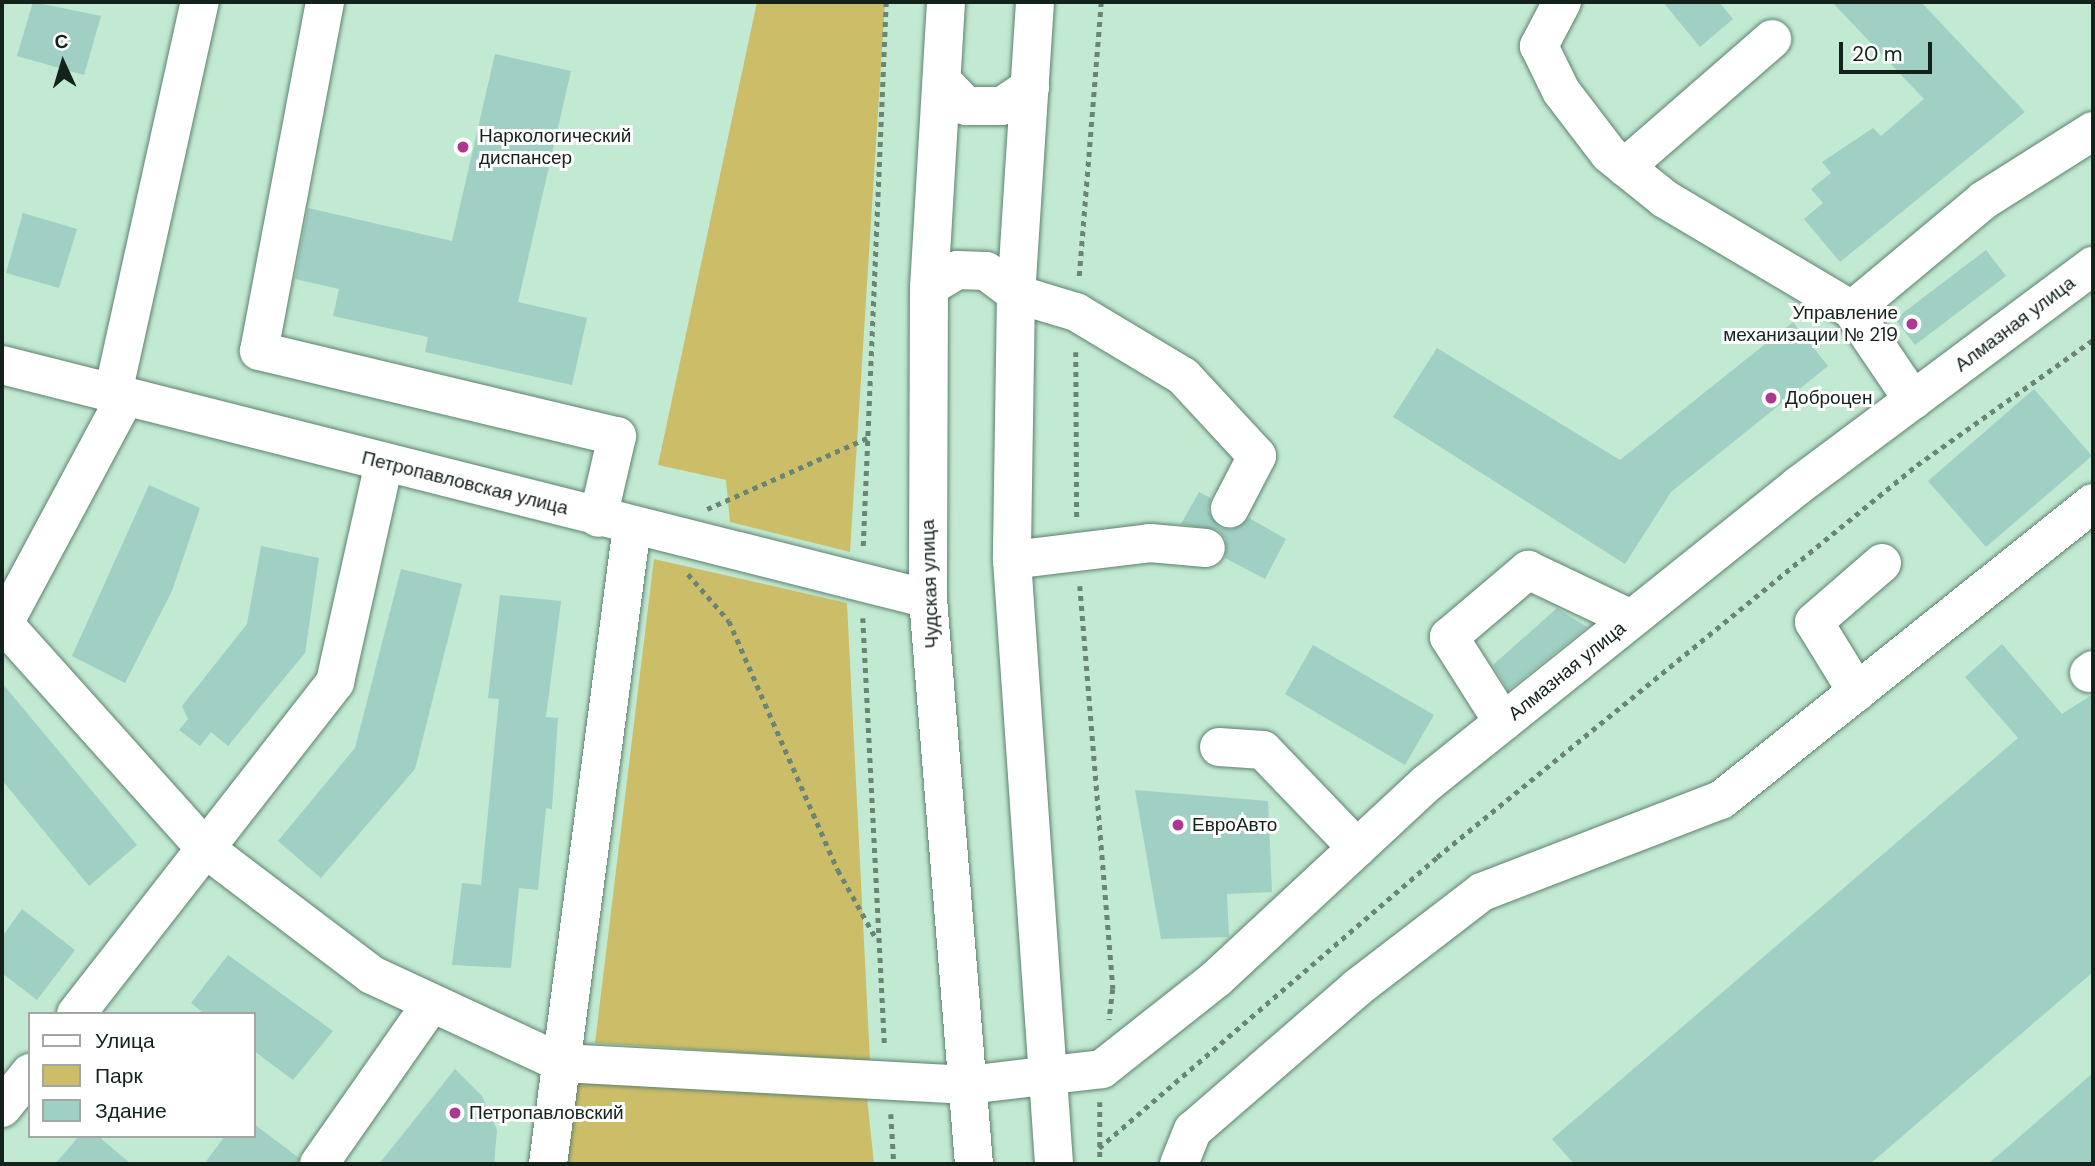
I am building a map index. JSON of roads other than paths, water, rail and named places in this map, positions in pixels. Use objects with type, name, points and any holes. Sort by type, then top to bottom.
[{"type":"main road","points":[[200,2],[119,394],[3,625],[206,849],[372,975],[562,1063]]},
{"type":"main road","points":[[325,2],[259,351],[617,436],[615,522],[562,1063],[548,1164]]},
{"type":"main road","name":"Чудская улица","points":[[946,2],[929,287],[928,599],[974,1164]]},
{"type":"main road","points":[[1035,2],[1016,294],[1012,560],[1051,1078],[1054,1164]]},
{"type":"main road","points":[[1562,2],[1539,46],[1561,91],[1625,167],[1665,199],[1852,310],[1913,400]]},
{"type":"main road","points":[[1625,167],[1772,39]]},
{"type":"main road","points":[[942,81],[966,106],[1002,106],[1030,87]]},
{"type":"main road","points":[[1852,310],[1984,200],[2093,131]]},
{"type":"main road","name":"Алмазная улица","points":[[562,1063],[968,1084],[1051,1078],[1102,1069],[1216,979],[1348,840],[1503,722],[1913,400],[2093,266]]},
{"type":"main road","points":[[929,287],[957,270],[986,271],[1016,294],[1076,312],[1183,376],[1256,456],[1230,508]]},
{"type":"main road","name":"Петропавловская улица","points":[[2,365],[615,522],[694,558],[928,599]]},
{"type":"main road","points":[[78,1012],[335,682],[384,463]]},
{"type":"main road","points":[[1179,1164],[1193,1130],[1358,987],[1482,892],[1721,800],[2093,503]]},
{"type":"main road","points":[[1012,560],[1150,543],[1206,548]]},
{"type":"main road","points":[[1857,692],[1814,622],[1882,563]]},
{"type":"main road","points":[[1503,722],[1449,637],[1528,570],[1631,619]]},
{"type":"main road","points":[[1219,747],[1263,750],[1348,840],[1292,880]]},
{"type":"main road","points":[[320,1164],[431,1004]]},
{"type":"main road","points":[[2,1108],[28,1076]]},
{"type":"place","name":"Наркологический диспансер","points":[[463,147]]},
{"type":"place","name":"Управление механизации № 219","points":[[1912,324]]},
{"type":"place","name":"Доброцен","points":[[1771,398]]},
{"type":"place","name":"ЕвроАвто","points":[[1178,825]]},
{"type":"place","name":"Петропавловский","points":[[455,1113]]}]
